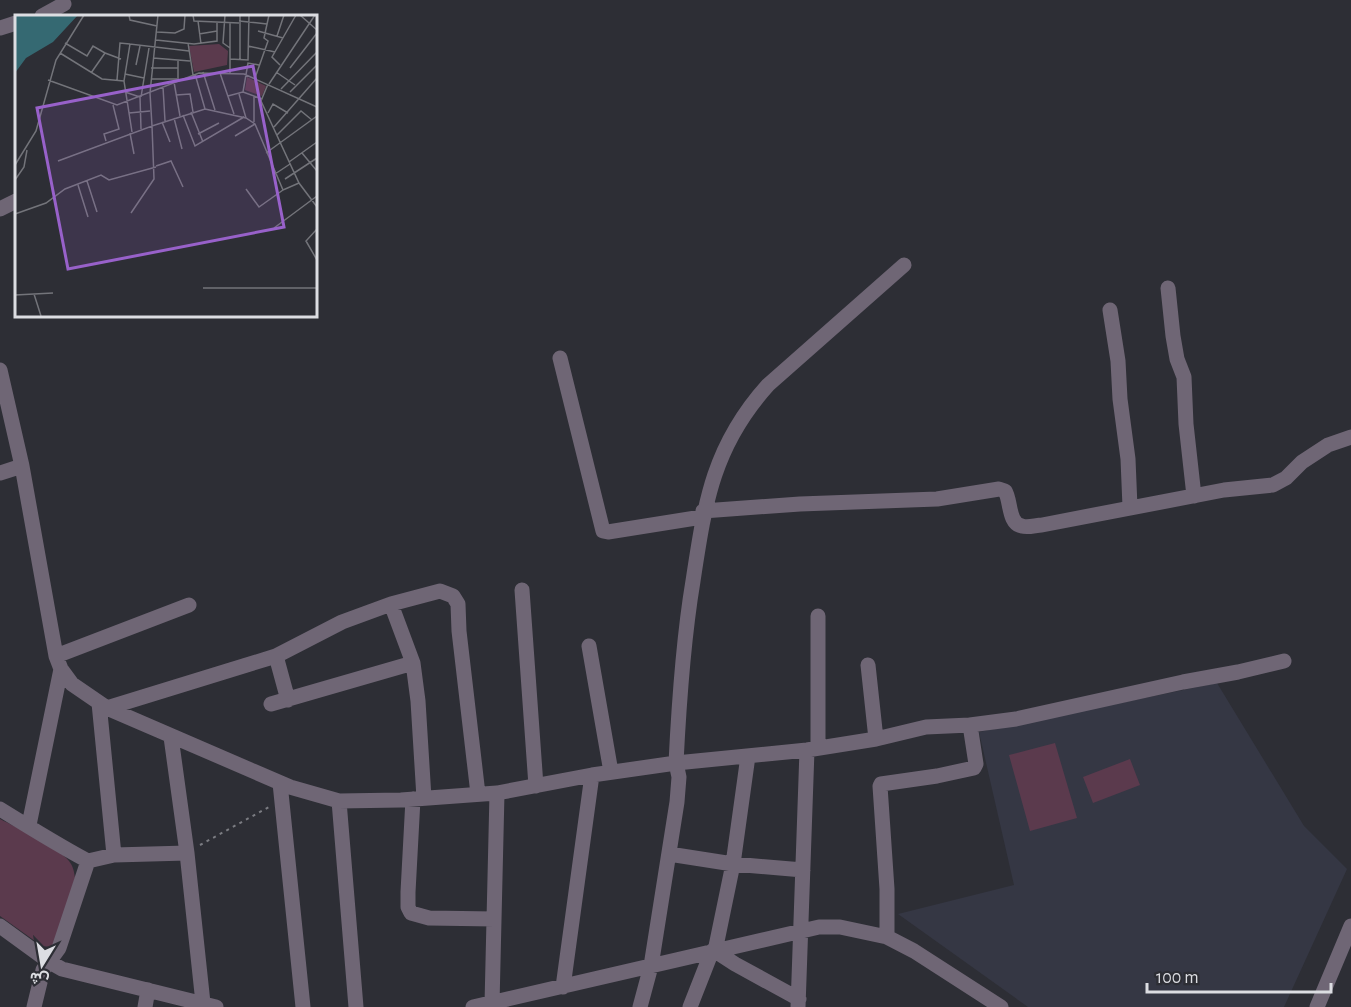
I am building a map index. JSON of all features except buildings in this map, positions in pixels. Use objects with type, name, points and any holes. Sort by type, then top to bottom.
[{"type":"street","points":[[44,15],[64,4]]},
{"type":"street","points":[[0,28],[15,23]]},
{"type":"street","points":[[0,209],[15,202]]},
{"type":"street","points":[[640,1007],[651,966],[677,802],[679,777],[676,763],[685,628],[703,514],[723,452],[749,406],[768,385],[904,265]]},
{"type":"street","points":[[1168,288],[1177,359],[1184,377],[1186,424],[1194,496]]},
{"type":"street","points":[[1110,310],[1118,361],[1120,399],[1128,459],[1130,507]]},
{"type":"street","points":[[560,358],[603,531],[608,532],[703,514],[800,504],[937,498],[999,489],[1005,491],[1009,497],[1012,518],[1022,526],[1042,525],[1224,490],[1273,485],[1286,478],[1302,462],[1328,445],[1351,437]]},
{"type":"street","points":[[0,370],[22,466],[58,663],[29,825]]},
{"type":"street","points":[[0,473],[22,466]]},
{"type":"street","points":[[522,590],[536,786]]},
{"type":"street","points":[[103,706],[276,656],[342,622],[391,604],[440,591],[453,596],[458,604],[459,631],[478,795]]},
{"type":"street","points":[[391,604],[413,663],[418,701],[418,799],[408,907],[411,914],[429,918],[494,919]]},
{"type":"street","points":[[58,663],[189,605]]},
{"type":"street","points":[[713,951],[799,1003],[803,870],[812,749],[818,616]]},
{"type":"street","points":[[589,646],[611,772]]},
{"type":"street","points":[[276,656],[288,700]]},
{"type":"street","points":[[58,663],[72,684],[103,706],[280,783],[339,801],[418,799],[497,793],[611,772],[812,749],[876,739],[926,727],[1016,718],[1284,661]]},
{"type":"street","points":[[272,704],[413,663]]},
{"type":"street","points":[[868,665],[876,739]]},
{"type":"street","points":[[103,706],[114,855]]},
{"type":"street","points":[[887,937],[887,889],[880,786],[974,768],[976,764],[970,724]]},
{"type":"street","points":[[2,931],[62,969],[210,1005],[171,737]]},
{"type":"street","points":[[690,1007],[713,951],[733,864],[748,756]]},
{"type":"street","points":[[563,987],[592,775]]},
{"type":"street","points":[[280,783],[303,1007]]},
{"type":"street","points":[[492,1004],[497,793]]},
{"type":"street","points":[[339,801],[356,1007]]},
{"type":"street","points":[[0,809],[88,861],[114,855],[188,853]]},
{"type":"street","points":[[669,854],[733,864],[803,870]]},
{"type":"street","points":[[34,1007],[42,970],[59,948],[88,861]]},
{"type":"street","points":[[1317,1007],[1351,926]]},
{"type":"street","points":[[473,1007],[802,929],[840,927],[887,937],[914,951],[1001,1007]]},
{"type":"street","points":[[145,1007],[148,990]]},
{"type":"path","points":[[188,853],[282,800]]},
{"type":"shaded area","points":[[1217,683],[1304,826],[1347,869],[1284,1007],[1028,1007],[898,914],[1014,885],[979,732]]},
{"type":"shaded area","points":[[1055,743],[1077,818],[1030,831],[1009,755]]},
{"type":"shaded area","points":[[1130,759],[1140,785],[1093,803],[1083,777]]},
{"type":"shaded area","points":[[0,819],[56,850],[69,861],[72,867],[75,878],[54,945],[50,947],[42,946],[0,916]]}]
